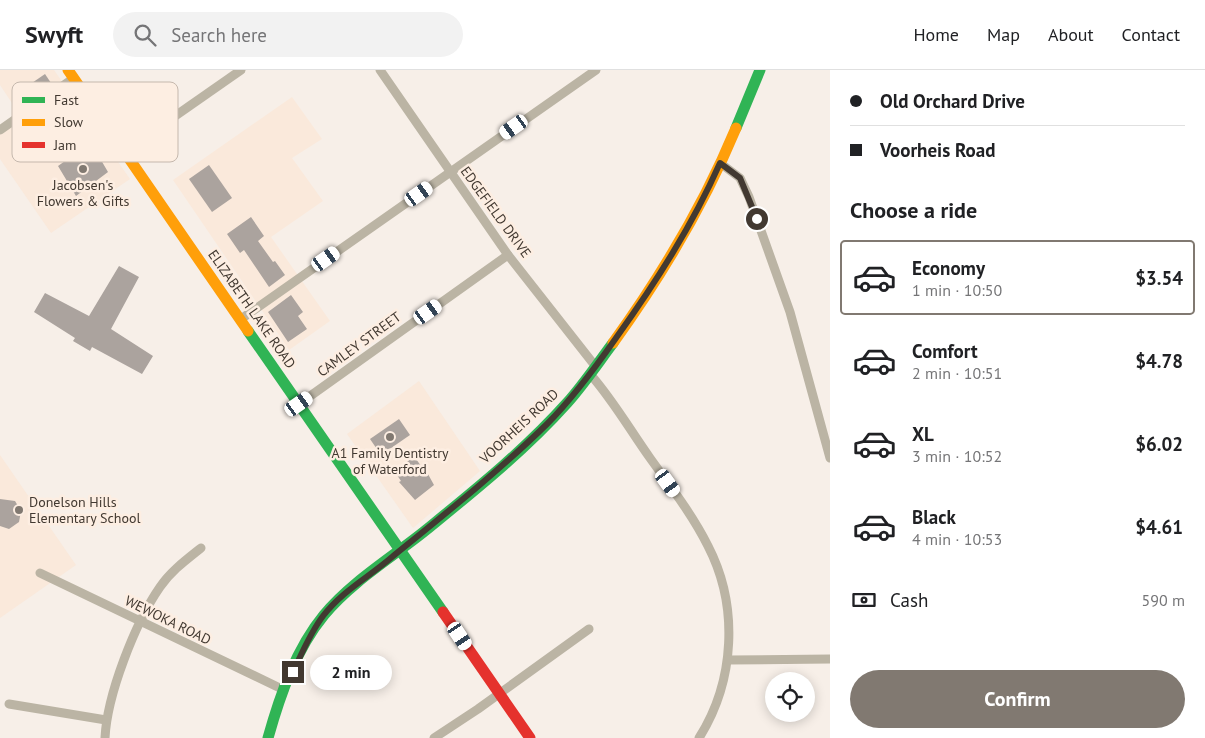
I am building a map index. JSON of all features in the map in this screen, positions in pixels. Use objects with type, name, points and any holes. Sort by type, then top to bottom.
[{"type":"street","points":[[178,114],[241,70]]},
{"type":"street","name":"EDGEFIELD DRIVE","points":[[380,70],[508,255],[547,301],[710,548],[720,575],[727,608],[728,660],[719,697],[708,724],[699,738]]},
{"type":"street","points":[[241,319],[596,70]]},
{"type":"street","name":"VOORHEIS ROAD","points":[[268,738],[284,690],[310,636],[324,615],[346,591],[401,550],[547,424],[593,370],[667,265],[693,221],[760,70]]},
{"type":"street","points":[[61,82],[71,74]]},
{"type":"street","points":[[0,130],[12,121]]},
{"type":"street","name":"ELIZABETH LAKE ROAD","points":[[133,162],[530,738]]},
{"type":"street","points":[[720,163],[740,178],[749,197],[790,312],[830,458]]},
{"type":"street","name":"CAMLEY STREET","points":[[299,404],[508,255]]},
{"type":"street","points":[[105,738],[106,720],[126,656],[141,623],[160,588],[179,565],[201,548]]},
{"type":"street","name":"WEWOKA ROAD","points":[[40,573],[284,690]]},
{"type":"street","points":[[434,738],[500,694],[589,629]]},
{"type":"street","points":[[728,660],[830,660]]},
{"type":"street","points":[[9,704],[106,720]]},
{"type":"shaded area","points":[[0,70],[54,70],[62,82],[12,82],[12,103],[0,85]]},
{"type":"shaded area","points":[[292,97],[322,139],[292,158],[323,201],[271,237],[330,321],[289,350],[173,180]]},
{"type":"shaded area","points":[[12,125],[12,162],[118,162],[130,179],[51,233],[0,159],[0,134]]},
{"type":"shaded area","points":[[419,381],[480,471],[413,528],[347,434]]},
{"type":"shaded area","name":"Donelson Hills Elementary School","points":[[0,455],[76,565],[0,618]]},
{"type":"building","points":[[45,74],[50,82],[33,82]]},
{"type":"building","name":"Jacobsen's Flowers & Gifts","points":[[64,162],[102,162],[108,172],[76,196],[58,166]]},
{"type":"building","points":[[209,165],[232,198],[212,212],[189,179]]},
{"type":"building","points":[[251,217],[264,236],[258,241],[285,275],[269,287],[244,250],[240,253],[227,234]]},
{"type":"building","points":[[119,266],[139,277],[111,329],[153,356],[142,374],[92,347],[90,351],[73,341],[75,338],[34,312],[45,293],[89,316]]},
{"type":"building","points":[[291,295],[303,312],[298,316],[307,329],[288,342],[268,312]]},
{"type":"building","name":"A1 Family Dentistry of Waterford","points":[[399,419],[410,435],[381,455],[370,439]]},
{"type":"building","points":[[414,456],[421,466],[423,465],[434,485],[415,500],[399,482],[401,481],[395,472]]},
{"type":"building","points":[[0,499],[15,501],[21,511],[19,522],[9,529],[0,526]]},
{"type":"traffic: fast","points":[[736,128],[760,70]]},
{"type":"traffic: fast","points":[[248,331],[443,612]]},
{"type":"traffic: fast","points":[[268,738],[290,673],[305,643],[324,615],[347,591],[463,500],[534,437],[573,396],[613,343]]},
{"type":"traffic: slow","points":[[68,70],[76,82]]},
{"type":"traffic: slow","points":[[613,343],[681,239],[724,157],[736,128]]},
{"type":"traffic: slow","points":[[131,162],[248,331]]},
{"type":"traffic: jam","points":[[443,612],[530,738]]},
{"type":"place","name":"Jacobsen's Flowers & Gifts","points":[[83,169]]},
{"type":"place","name":"A1 Family Dentistry of Waterford","points":[[390,437]]},
{"type":"place","name":"Donelson Hills Elementary School","points":[[19,510]]},
{"type":"route","points":[[293,672],[310,636],[324,615],[346,591],[387,562],[461,500],[547,424],[569,401],[667,265],[704,200],[720,163],[734,171],[740,178],[757,219]]}]
